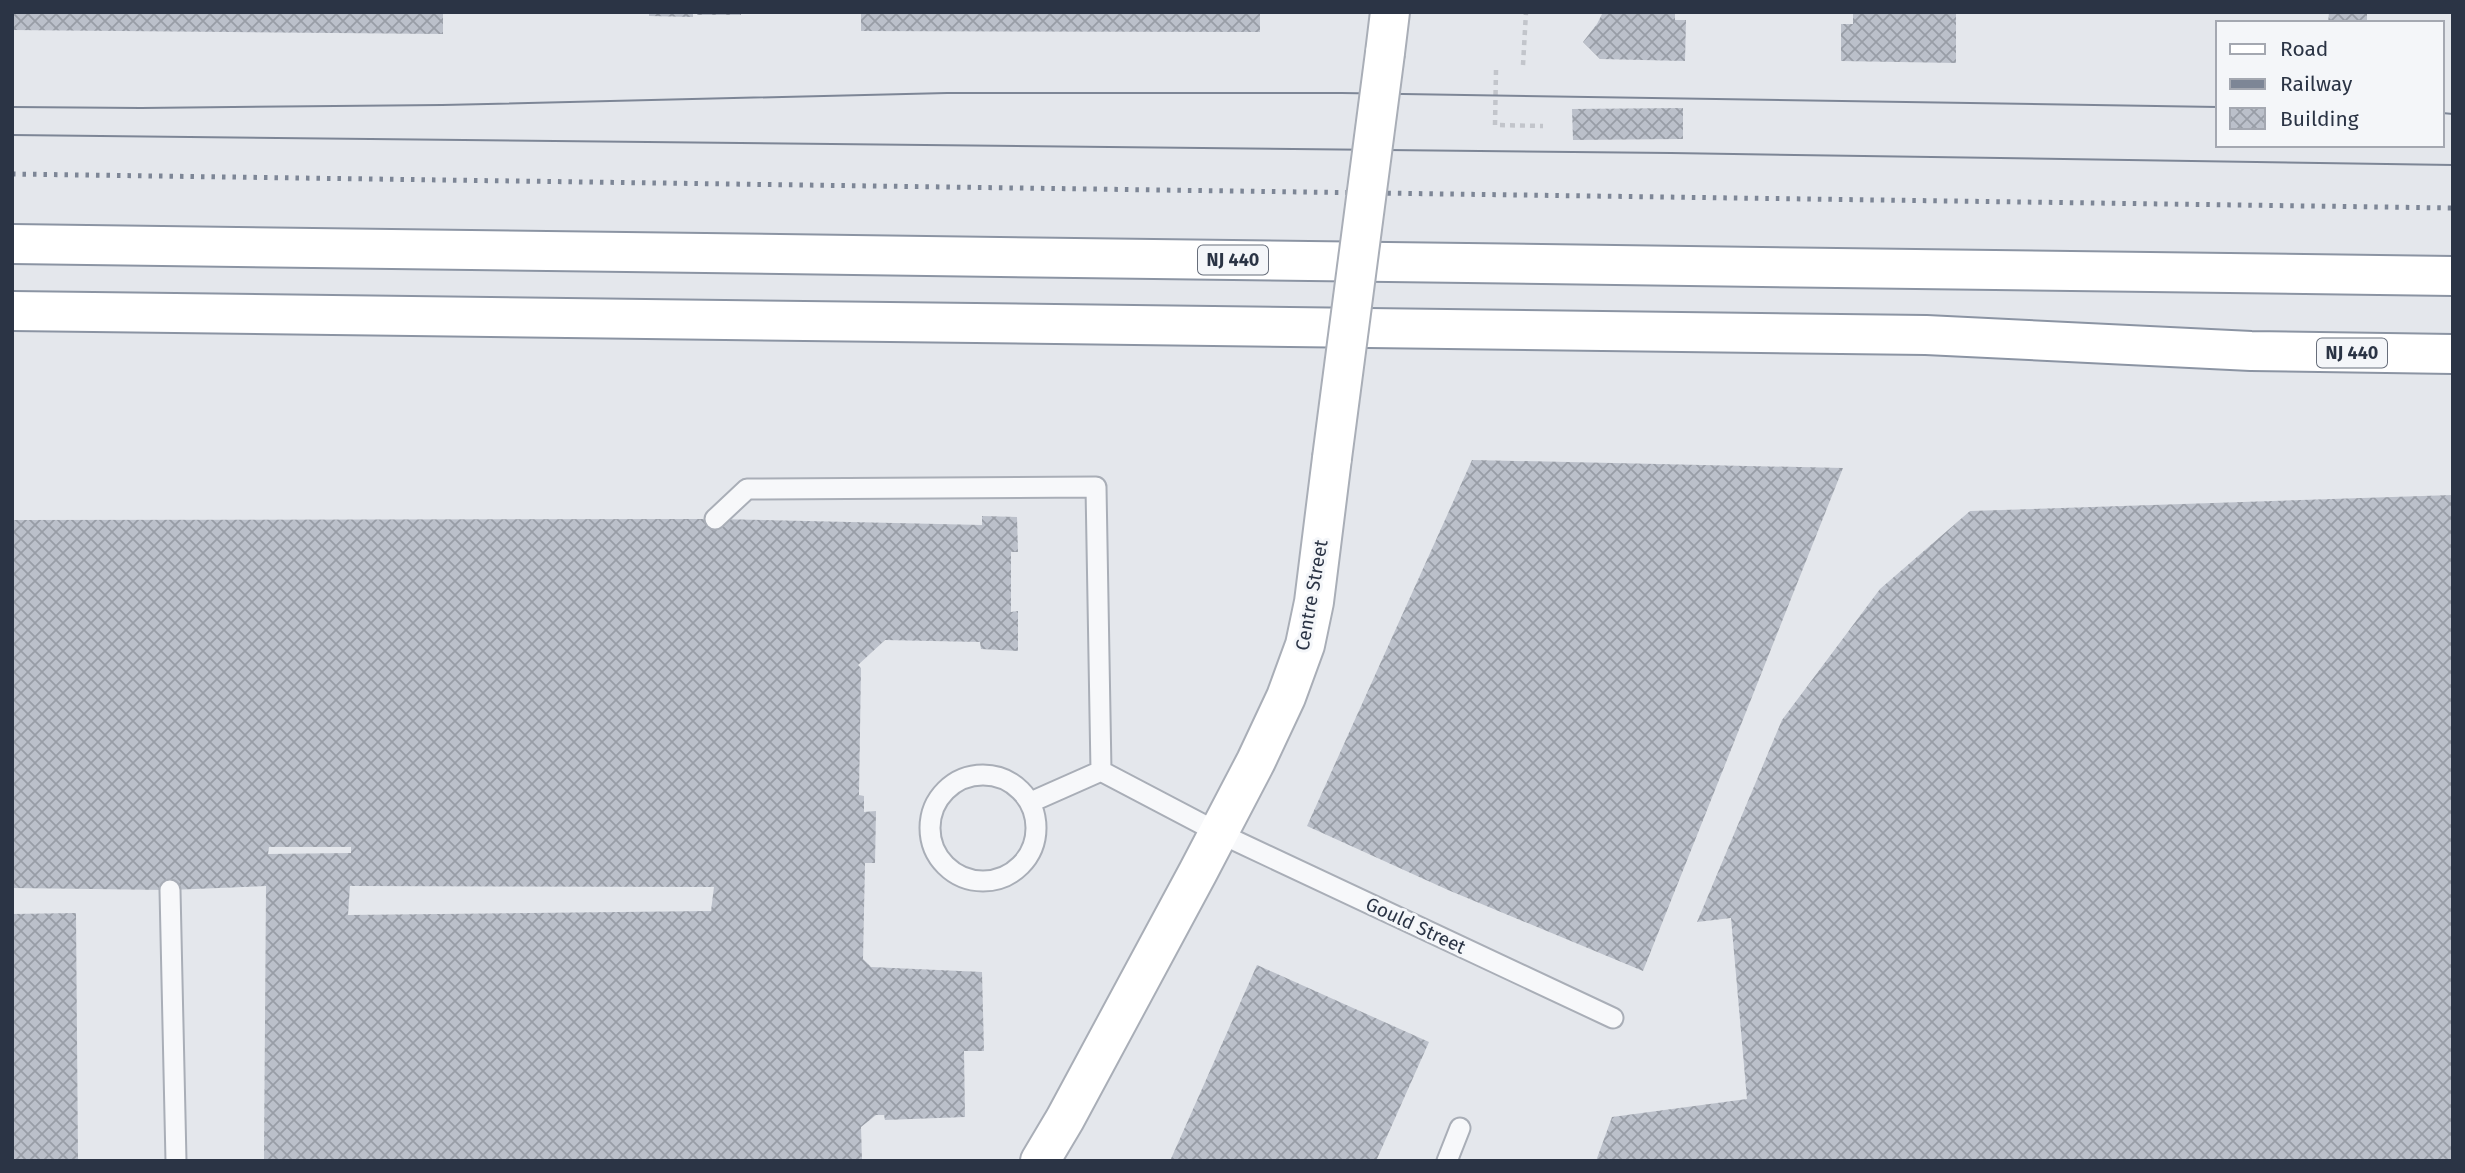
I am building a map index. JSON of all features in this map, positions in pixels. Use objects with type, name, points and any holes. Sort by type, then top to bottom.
[{"type":"main road","name":"Centre Street","points":[[1040,1161],[1219,833],[1286,697],[1305,645],[1314,602],[1390,12]]},
{"type":"main road","name":"NJ 440","points":[[12,244],[2453,276]]},
{"type":"main road","name":"NJ 440","points":[[12,311],[1926,335],[2250,351],[2453,354]]},
{"type":"lane","points":[[715,519],[747,489],[1096,487],[1101,771],[1031,802]]},
{"type":"lane","name":"Gould Street","points":[[1101,771],[1219,833],[1613,1018]]},
{"type":"lane","points":[[984,774],[1002,777],[1018,787],[1031,802],[1036,817],[1037,834],[1032,850],[1023,864],[1009,875],[993,881],[976,881],[960,876],[946,866],[936,853],[930,835],[930,817],[937,799],[949,785],[965,777],[984,774]]},
{"type":"lane","points":[[170,890],[176,1161]]},
{"type":"lane","points":[[1447,1161],[1460,1128]]},
{"type":"path","points":[[1523,65],[1526,12]]},
{"type":"path","points":[[1496,70],[1496,125],[1543,126]]},
{"type":"building","points":[[12,12],[443,12],[443,34],[12,30]]},
{"type":"building","points":[[649,12],[693,12],[693,17],[649,16]]},
{"type":"building","points":[[697,12],[741,12],[741,15],[697,15]]},
{"type":"building","points":[[861,12],[1260,12],[1260,32],[861,31]]},
{"type":"building","points":[[1603,12],[1675,12],[1675,20],[1686,20],[1685,61],[1600,59],[1583,42]]},
{"type":"building","points":[[1853,12],[1956,12],[1956,63],[1841,61],[1841,24],[1853,24]]},
{"type":"building","points":[[2329,12],[2367,12],[2367,21],[2328,21]]},
{"type":"building","points":[[1683,108],[1683,139],[1573,140],[1572,109]]},
{"type":"building","points":[[1472,460],[1843,468],[1643,971],[1448,890],[1307,826]]},
{"type":"building","points":[[2453,495],[2453,1161],[1596,1161],[1612,1117],[1747,1099],[1731,918],[1697,922],[1782,720],[1880,589],[1970,511]]},
{"type":"building","points":[[982,516],[1017,517],[1018,552],[1011,552],[1011,612],[1018,611],[1018,651],[981,649],[980,642],[885,640],[858,665],[861,668],[859,795],[864,796],[864,812],[876,811],[875,863],[865,863],[863,959],[871,967],[982,972],[984,1051],[964,1051],[965,1117],[885,1120],[884,1115],[876,1115],[861,1127],[862,1161],[264,1161],[266,886],[170,890],[12,888],[12,520],[715,519],[982,525]],"holes":[[[269,847],[351,847],[351,853],[268,854]],[[350,886],[714,887],[711,911],[348,915]]]},
{"type":"building","points":[[76,913],[78,1161],[12,1161],[12,914]]},
{"type":"building","points":[[1257,965],[1429,1042],[1376,1161],[1170,1161]]},
{"type":"tram line","points":[[12,107],[442,105],[947,93],[1342,93],[2216,107]]},
{"type":"tram line","points":[[2444,113],[2453,114]]},
{"type":"tram line","points":[[12,135],[1671,153],[2453,165]]},
{"type":"railway","points":[[12,174],[2453,208]]}]
